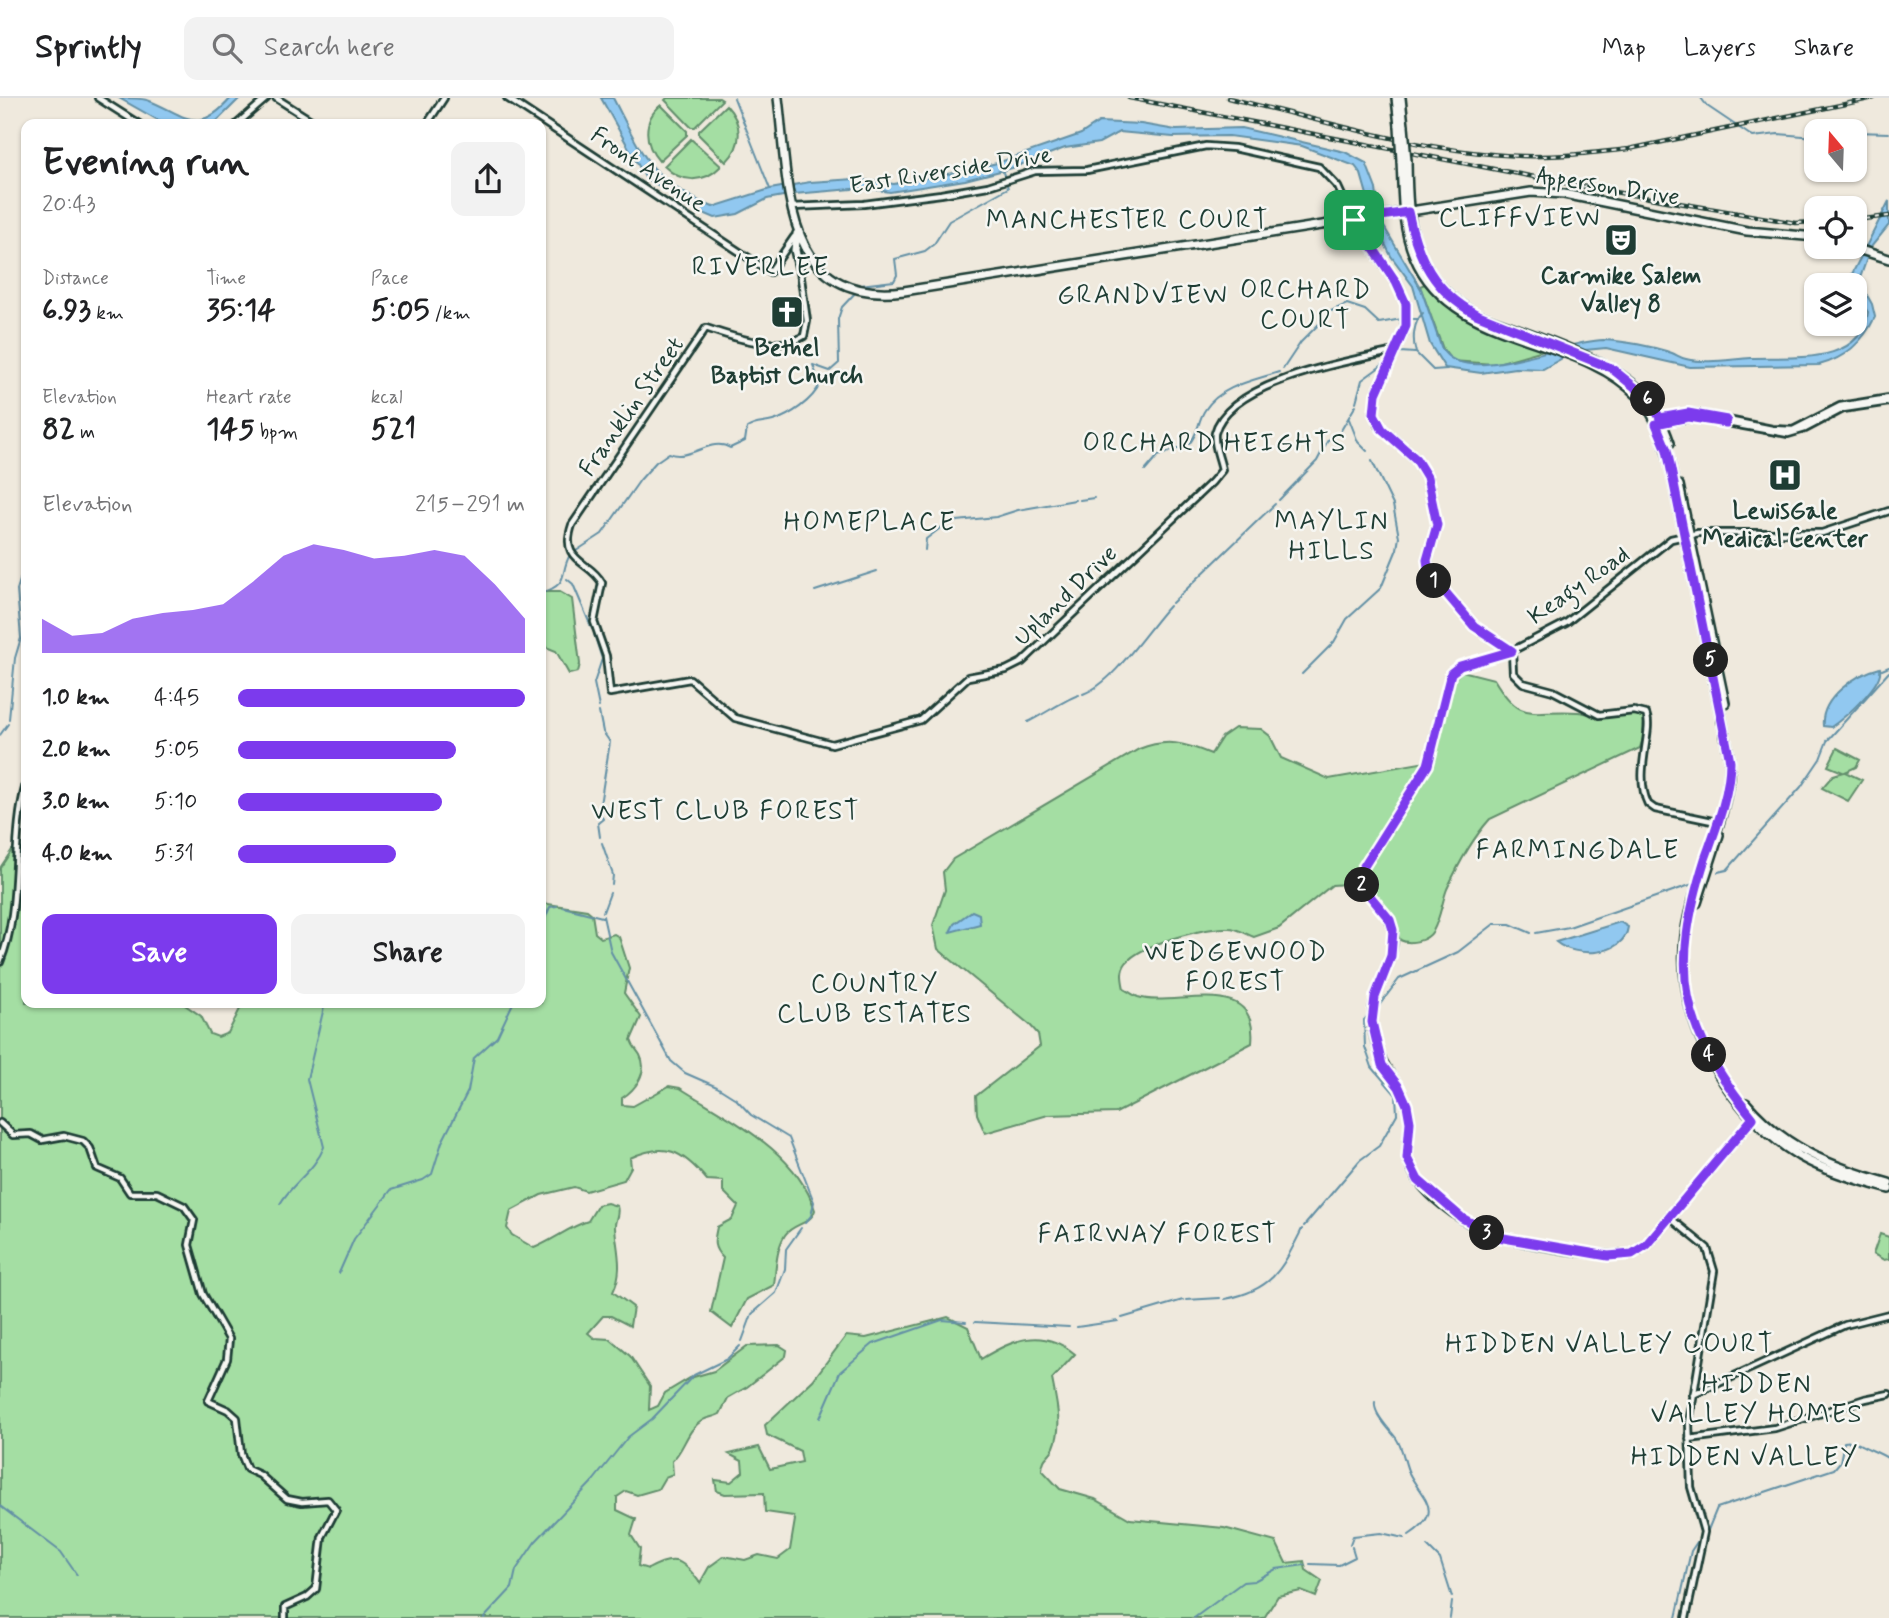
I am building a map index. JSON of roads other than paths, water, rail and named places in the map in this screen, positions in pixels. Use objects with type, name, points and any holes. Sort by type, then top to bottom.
[{"type":"main road","points":[[778,98],[797,233],[795,250],[799,267]]},
{"type":"main road","points":[[1396,98],[1402,126]]},
{"type":"main road","points":[[1401,98],[1405,212],[1419,255],[1441,288],[1471,311],[1586,360],[1633,384],[1670,444],[1729,752],[1728,786],[1687,923],[1684,979],[1691,1014],[1705,1048],[1753,1118],[1776,1139],[1809,1161],[1844,1176],[1889,1189]]},
{"type":"main road","name":"Apperson Drive","points":[[797,233],[809,256],[833,279],[856,290],[879,293],[1546,192],[1747,231],[1804,236]]},
{"type":"main road","points":[[1867,252],[1889,259]]},
{"type":"main road","points":[[1586,360],[1628,387],[1655,420]]},
{"type":"main road","points":[[1686,535],[1735,761],[1730,796],[1690,932],[1688,965],[1693,1006],[1715,1056],[1746,1103],[1768,1126],[1787,1142],[1823,1162],[1889,1183]]},
{"type":"street","points":[[97,98],[131,119]]},
{"type":"street","points":[[243,119],[267,98]]},
{"type":"street","points":[[276,98],[309,119]]},
{"type":"street","points":[[430,119],[444,98]]},
{"type":"street","name":"Front Avenue","points":[[507,98],[539,119]]},
{"type":"street","name":"Front Avenue","points":[[546,124],[771,272],[797,233]]},
{"type":"street","name":"East Riverside Drive","points":[[791,204],[864,204],[975,189],[1035,171],[1087,170],[1198,147],[1234,148],[1319,167],[1338,187],[1354,220],[1404,298],[1407,320],[1376,394],[1374,414],[1382,429],[1416,459],[1427,477],[1437,525],[1427,560],[1429,573],[1474,626],[1512,651]]},
{"type":"street","points":[[799,267],[802,259],[809,256]]},
{"type":"street","name":"Franklin Street","points":[[610,693],[606,656],[594,622],[602,583],[572,552],[570,530],[580,511],[706,328],[750,342],[799,339],[807,328],[799,267]]},
{"type":"street","name":"Upland Drive","points":[[610,693],[690,679],[735,718],[832,744],[917,722],[968,677],[1006,670],[1022,662],[1221,473],[1216,432],[1224,416],[1233,407],[1273,385],[1330,363],[1396,351]]},
{"type":"street","points":[[1655,420],[1694,415],[1776,434],[1793,433],[1843,409],[1889,400]]},
{"type":"street","name":"Keagy Road","points":[[1669,1217],[1638,1250],[1615,1256],[1498,1237],[1462,1218],[1428,1191],[1410,1167],[1407,1154],[1409,1113],[1401,1090],[1380,1060],[1372,1014],[1394,939],[1390,920],[1367,893],[1359,874],[1428,765],[1451,673],[1460,666],[1512,651],[1566,623],[1665,542],[1686,535],[1807,534],[1836,529],[1889,511]]},
{"type":"street","points":[[1512,651],[1513,673],[1523,683],[1553,691],[1599,715],[1634,711],[1646,714],[1649,724],[1641,768],[1648,804],[1655,808],[1717,822]]},
{"type":"street","points":[[0,962],[8,943],[17,821],[21,804]]},
{"type":"street","points":[[1686,1618],[1704,1532],[1691,1487],[1689,1439],[1693,1395],[1713,1289],[1714,1264],[1703,1244],[1669,1217],[1753,1118]]},
{"type":"street","points":[[0,1123],[16,1135],[31,1134],[42,1140],[66,1136],[83,1142],[90,1148],[97,1168],[120,1178],[131,1193],[157,1193],[184,1206],[194,1220],[189,1248],[205,1301],[227,1332],[230,1344],[208,1401],[229,1410],[237,1418],[241,1454],[247,1469],[263,1477],[287,1499],[302,1502],[328,1500],[336,1510],[322,1537],[316,1589],[285,1607],[285,1618]]},
{"type":"street","points":[[1693,1395],[1837,1328],[1889,1314]]},
{"type":"street","points":[[1689,1439],[1775,1428],[1889,1394]]},
{"type":"water","points":[[119,98],[147,100],[190,119],[156,119]]},
{"type":"water","points":[[231,98],[240,98],[219,119],[202,119],[219,110]]},
{"type":"water","points":[[601,98],[613,98],[641,150],[661,176],[692,198],[713,207],[770,189],[810,182],[855,179],[894,184],[963,171],[997,163],[1081,134],[1099,122],[1141,124],[1176,130],[1241,128],[1345,152],[1366,163],[1376,189],[1380,220],[1421,289],[1442,349],[1454,360],[1471,364],[1493,363],[1603,340],[1647,346],[1684,359],[1702,361],[1803,357],[1838,350],[1858,336],[1863,336],[1853,348],[1819,365],[1690,367],[1606,348],[1575,351],[1543,369],[1515,368],[1481,373],[1445,368],[1430,344],[1413,286],[1391,256],[1376,226],[1361,174],[1355,166],[1302,146],[1229,136],[1173,137],[1119,132],[1099,143],[1065,148],[1012,168],[965,180],[890,192],[864,188],[794,194],[767,199],[738,214],[715,218],[682,204],[668,190],[646,179]]},
{"type":"water","points":[[1889,201],[1889,225],[1871,247],[1867,258],[1867,244]]},
{"type":"water","points":[[1860,259],[1867,259],[1862,273],[1853,273]]},
{"type":"water","points":[[1867,295],[1872,304],[1875,317],[1867,331]]},
{"type":"water","points":[[1880,668],[1876,683],[1862,700],[1831,727],[1823,726],[1827,706],[1833,697],[1851,682]]},
{"type":"water","points":[[972,911],[979,914],[980,924],[950,932],[954,924]]},
{"type":"water","points":[[1620,922],[1628,927],[1625,937],[1608,949],[1598,952],[1575,951],[1556,942]]},
{"type":"waterway","points":[[734,98],[770,189]]},
{"type":"waterway","points":[[1701,98],[1707,106],[1753,137],[1778,134],[1804,136]]},
{"type":"waterway","points":[[1867,132],[1889,133]]},
{"type":"waterway","points":[[860,285],[894,281],[897,275],[895,259],[925,251],[934,244],[949,221],[1008,188],[1002,169]]},
{"type":"waterway","points":[[546,591],[560,582],[570,555],[602,534],[656,462],[669,453],[685,454],[715,445],[730,448],[745,441],[747,428],[780,419],[807,401],[820,384],[813,365],[830,371],[839,363],[838,319],[842,307],[856,292]]},
{"type":"waterway","points":[[1331,311],[1347,304],[1365,310],[1379,323],[1402,319]]},
{"type":"waterway","points":[[1423,313],[1414,332],[1416,353],[1433,370],[1447,369]]},
{"type":"waterway","points":[[1283,369],[1301,342],[1326,317]]},
{"type":"waterway","points":[[1409,319],[1418,319]]},
{"type":"waterway","points":[[1396,357],[1400,352],[1415,353]]},
{"type":"waterway","points":[[1356,402],[1362,380],[1388,361]]},
{"type":"waterway","points":[[1189,444],[1205,410],[1220,395],[1239,385],[1279,372]]},
{"type":"waterway","points":[[1279,500],[1317,461],[1328,440],[1340,432],[1356,405]]},
{"type":"waterway","points":[[1349,419],[1358,442],[1367,451]]},
{"type":"waterway","points":[[1145,471],[1158,456],[1185,446]]},
{"type":"waterway","points":[[1302,674],[1334,642],[1347,619],[1381,588],[1397,549],[1399,537],[1393,505],[1372,461]]},
{"type":"waterway","points":[[1080,500],[1094,498]]},
{"type":"waterway","points":[[925,550],[926,539],[943,526],[957,521],[996,517],[1018,510],[1075,500]]},
{"type":"waterway","points":[[1172,603],[1275,504]]},
{"type":"waterway","points":[[815,591],[877,571]]},
{"type":"waterway","points":[[21,577],[17,590],[21,638]]},
{"type":"waterway","points":[[567,579],[573,584],[592,629]]},
{"type":"waterway","points":[[1083,694],[1095,688],[1118,668],[1169,606]]},
{"type":"waterway","points":[[594,634],[602,659],[594,683],[599,707]]},
{"type":"waterway","points":[[9,719],[15,658],[21,638]]},
{"type":"waterway","points":[[1882,670],[1889,667]]},
{"type":"waterway","points":[[1718,872],[1727,870],[1801,787],[1820,759],[1827,741],[1889,672]]},
{"type":"waterway","points":[[1028,722],[1079,695]]},
{"type":"waterway","points":[[599,712],[603,732],[610,742],[599,811],[603,819],[598,823],[600,837]]},
{"type":"waterway","points":[[0,735],[8,724]]},
{"type":"waterway","points":[[602,843],[613,875],[612,885]]},
{"type":"waterway","points":[[1536,933],[1569,927],[1693,884]]},
{"type":"waterway","points":[[603,912],[610,893]]},
{"type":"waterway","points":[[546,916],[550,907],[557,906]]},
{"type":"waterway","points":[[563,907],[602,917]]},
{"type":"waterway","points":[[603,916],[611,952],[671,1061],[685,1073],[736,1099],[751,1115],[789,1138],[814,1202],[811,1216],[805,1223]]},
{"type":"waterway","points":[[1375,1011],[1399,979],[1458,952],[1494,924],[1510,924],[1531,933]]},
{"type":"waterway","points":[[280,1204],[315,1163],[324,1147],[307,1079],[324,1008]]},
{"type":"waterway","points":[[339,1273],[354,1239],[391,1190],[423,1180],[432,1174],[442,1142],[468,1091],[474,1058],[497,1037],[511,1008]]},
{"type":"waterway","points":[[1304,1226],[1360,1160],[1379,1146],[1397,1114],[1396,1095],[1372,1067],[1365,1047],[1364,1020],[1370,1014]]},
{"type":"waterway","points":[[742,1341],[752,1314],[776,1293],[785,1269],[786,1249],[801,1228]]},
{"type":"waterway","points":[[1225,1299],[1254,1290],[1274,1276],[1302,1229]]},
{"type":"waterway","points":[[1186,1300],[1220,1298]]},
{"type":"waterway","points":[[1122,1318],[1183,1300]]},
{"type":"waterway","points":[[820,1418],[840,1372],[873,1344],[942,1320],[966,1322]]},
{"type":"waterway","points":[[1077,1327],[1118,1321]]},
{"type":"waterway","points":[[975,1322],[1069,1327]]},
{"type":"waterway","points":[[484,1618],[512,1588],[516,1570],[535,1542],[593,1481],[628,1437],[652,1419],[694,1375],[727,1359],[740,1346]]},
{"type":"waterway","points":[[1375,1402],[1379,1416],[1398,1442],[1409,1473],[1428,1505],[1426,1519],[1409,1535]]},
{"type":"waterway","points":[[1706,1535],[1717,1508],[1834,1469],[1840,1462],[1844,1442],[1854,1441],[1889,1459]]},
{"type":"waterway","points":[[0,1506],[61,1552],[77,1575]]},
{"type":"waterway","points":[[1350,1544],[1353,1536],[1381,1533],[1404,1538]]},
{"type":"waterway","points":[[1676,1618],[1691,1551],[1701,1536]]},
{"type":"waterway","points":[[1427,1546],[1440,1559],[1452,1597]]},
{"type":"waterway","points":[[1310,1564],[1339,1565],[1355,1557],[1352,1547]]},
{"type":"waterway","points":[[1194,1618],[1243,1582],[1254,1581],[1276,1569],[1305,1565]]},
{"type":"waterway","points":[[1450,1618],[1452,1602]]},
{"type":"railway","points":[[1129,98],[1591,188],[1804,223]]},
{"type":"railway","points":[[1228,98],[1411,142],[1485,154],[1522,156],[1629,149],[1874,98]]},
{"type":"railway","points":[[1867,219],[1889,216]]},
{"type":"place","name":"Carmike Salem Valley 8","points":[[1621,240]]},
{"type":"place","name":"Bethel Baptist Church","points":[[787,312]]},
{"type":"place","name":"LewisGale Medical Center","points":[[1785,475]]},
{"type":"district","name":"CLIFFVIEW","points":[[1520,219]]},
{"type":"district","name":"MANCHESTER COURT","points":[[1128,221]]},
{"type":"district","name":"RIVERLEE","points":[[761,268]]},
{"type":"district","name":"GRANDVIEW","points":[[1143,296]]},
{"type":"district","name":"ORCHARD COURT","points":[[1306,306]]},
{"type":"district","name":"ORCHARD HEIGHTS","points":[[1215,444]]},
{"type":"district","name":"HOMEPLACE","points":[[870,523]]},
{"type":"district","name":"MAYLIN HILLS","points":[[1332,537]]},
{"type":"district","name":"WEST CLUB FOREST","points":[[726,812]]},
{"type":"district","name":"FARMINGDALE","points":[[1578,851]]},
{"type":"district","name":"WEDGEWOOD FOREST","points":[[1236,968]]},
{"type":"district","name":"COUNTRY CLUB ESTATES","points":[[875,1000]]},
{"type":"district","name":"FAIRWAY FOREST","points":[[1158,1235]]},
{"type":"district","name":"HIDDEN VALLEY COURT","points":[[1610,1345]]},
{"type":"district","name":"HIDDEN VALLEY HOMES","points":[[1757,1400]]},
{"type":"district","name":"HIDDEN VALLEY","points":[[1745,1458]]}]
